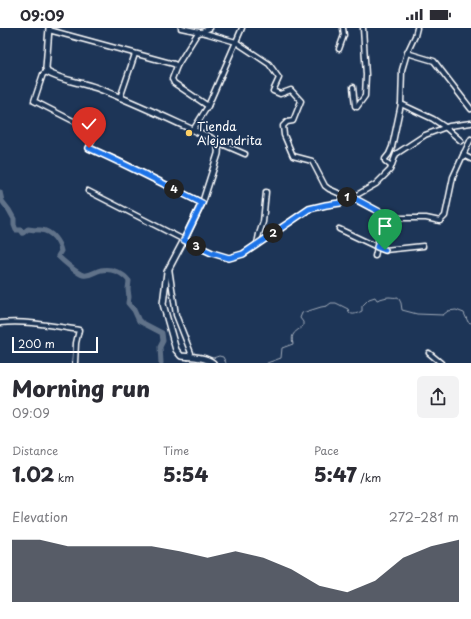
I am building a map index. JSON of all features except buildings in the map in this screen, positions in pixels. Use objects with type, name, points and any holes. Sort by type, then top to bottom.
[{"type":"main road","points":[[49,29],[47,72],[70,81],[95,88],[148,110],[215,141],[218,146],[218,154],[202,203],[167,272],[163,304],[176,350],[181,356],[206,359],[212,361],[213,363]]},
{"type":"street","points":[[181,28],[236,42],[269,64],[279,78],[273,91],[280,94],[291,90],[301,100],[293,121],[287,122],[283,126],[284,135],[293,156],[312,161],[325,186],[329,189],[348,196],[387,216],[398,218],[426,218],[440,221],[445,216],[453,177],[471,139]]},
{"type":"street","points":[[208,106],[174,83],[172,79],[177,66],[197,34],[210,28]]},
{"type":"street","points":[[193,130],[208,106],[242,28]]},
{"type":"street","points":[[339,49],[344,35],[343,28]]},
{"type":"street","points":[[352,87],[355,106],[357,107],[365,96],[366,75],[363,28]]},
{"type":"street","points":[[392,166],[384,159],[389,154],[392,147],[401,104],[402,70],[407,53],[416,36],[418,28]]},
{"type":"street","points":[[49,29],[177,66]]},
{"type":"street","points":[[407,53],[434,60],[471,109]]},
{"type":"street","points":[[120,98],[135,54]]},
{"type":"street","points":[[47,72],[43,74],[34,101],[95,132],[89,148],[202,203]]},
{"type":"street","points":[[401,104],[433,119],[461,141]]},
{"type":"street","points":[[88,191],[184,240],[212,253],[229,258],[243,254],[309,209],[340,203],[344,197],[355,196],[376,184],[390,170],[396,154],[424,134],[449,126],[471,123]]},
{"type":"street","points":[[215,141],[246,154]]},
{"type":"street","points":[[464,153],[465,156],[471,159]]},
{"type":"street","points":[[257,244],[263,222],[266,192]]},
{"type":"street","points":[[375,256],[387,216]]},
{"type":"street","points":[[339,229],[385,250],[423,246]]},
{"type":"street","points":[[169,268],[176,314],[191,353],[190,357]]},
{"type":"street","points":[[0,323],[25,322],[78,330],[75,363]]},
{"type":"street","points":[[429,353],[441,363]]},
{"type":"waterway","points":[[0,192],[2,201],[14,219],[16,230],[21,230],[23,233],[28,229],[48,232],[57,241],[60,248],[61,251],[58,256],[78,272],[81,274],[90,275],[97,271],[109,270],[120,273],[127,278],[129,281],[128,303],[134,310],[139,321],[162,333],[163,341],[160,347],[161,363]]},
{"type":"waterway","points":[[267,363],[281,358],[282,348],[293,344],[293,335],[303,326],[303,322],[300,318],[302,313],[327,306],[331,303],[336,303],[348,309],[350,313],[354,314],[362,311],[362,306],[369,299],[375,297],[377,300],[388,297],[398,297],[402,310],[417,314],[443,315],[448,311],[456,310],[464,313],[468,322],[471,323]]},
{"type":"waterway","points":[[205,356],[213,358],[219,356],[223,357],[226,363]]},
{"type":"place","name":"Tienda Alejandrita","points":[[189,133]]},
{"type":"route","points":[[89,148],[202,203],[184,240],[212,253],[229,258],[243,254],[309,209],[340,203],[344,197],[347,196],[350,196],[387,216],[377,247],[385,250]]}]
